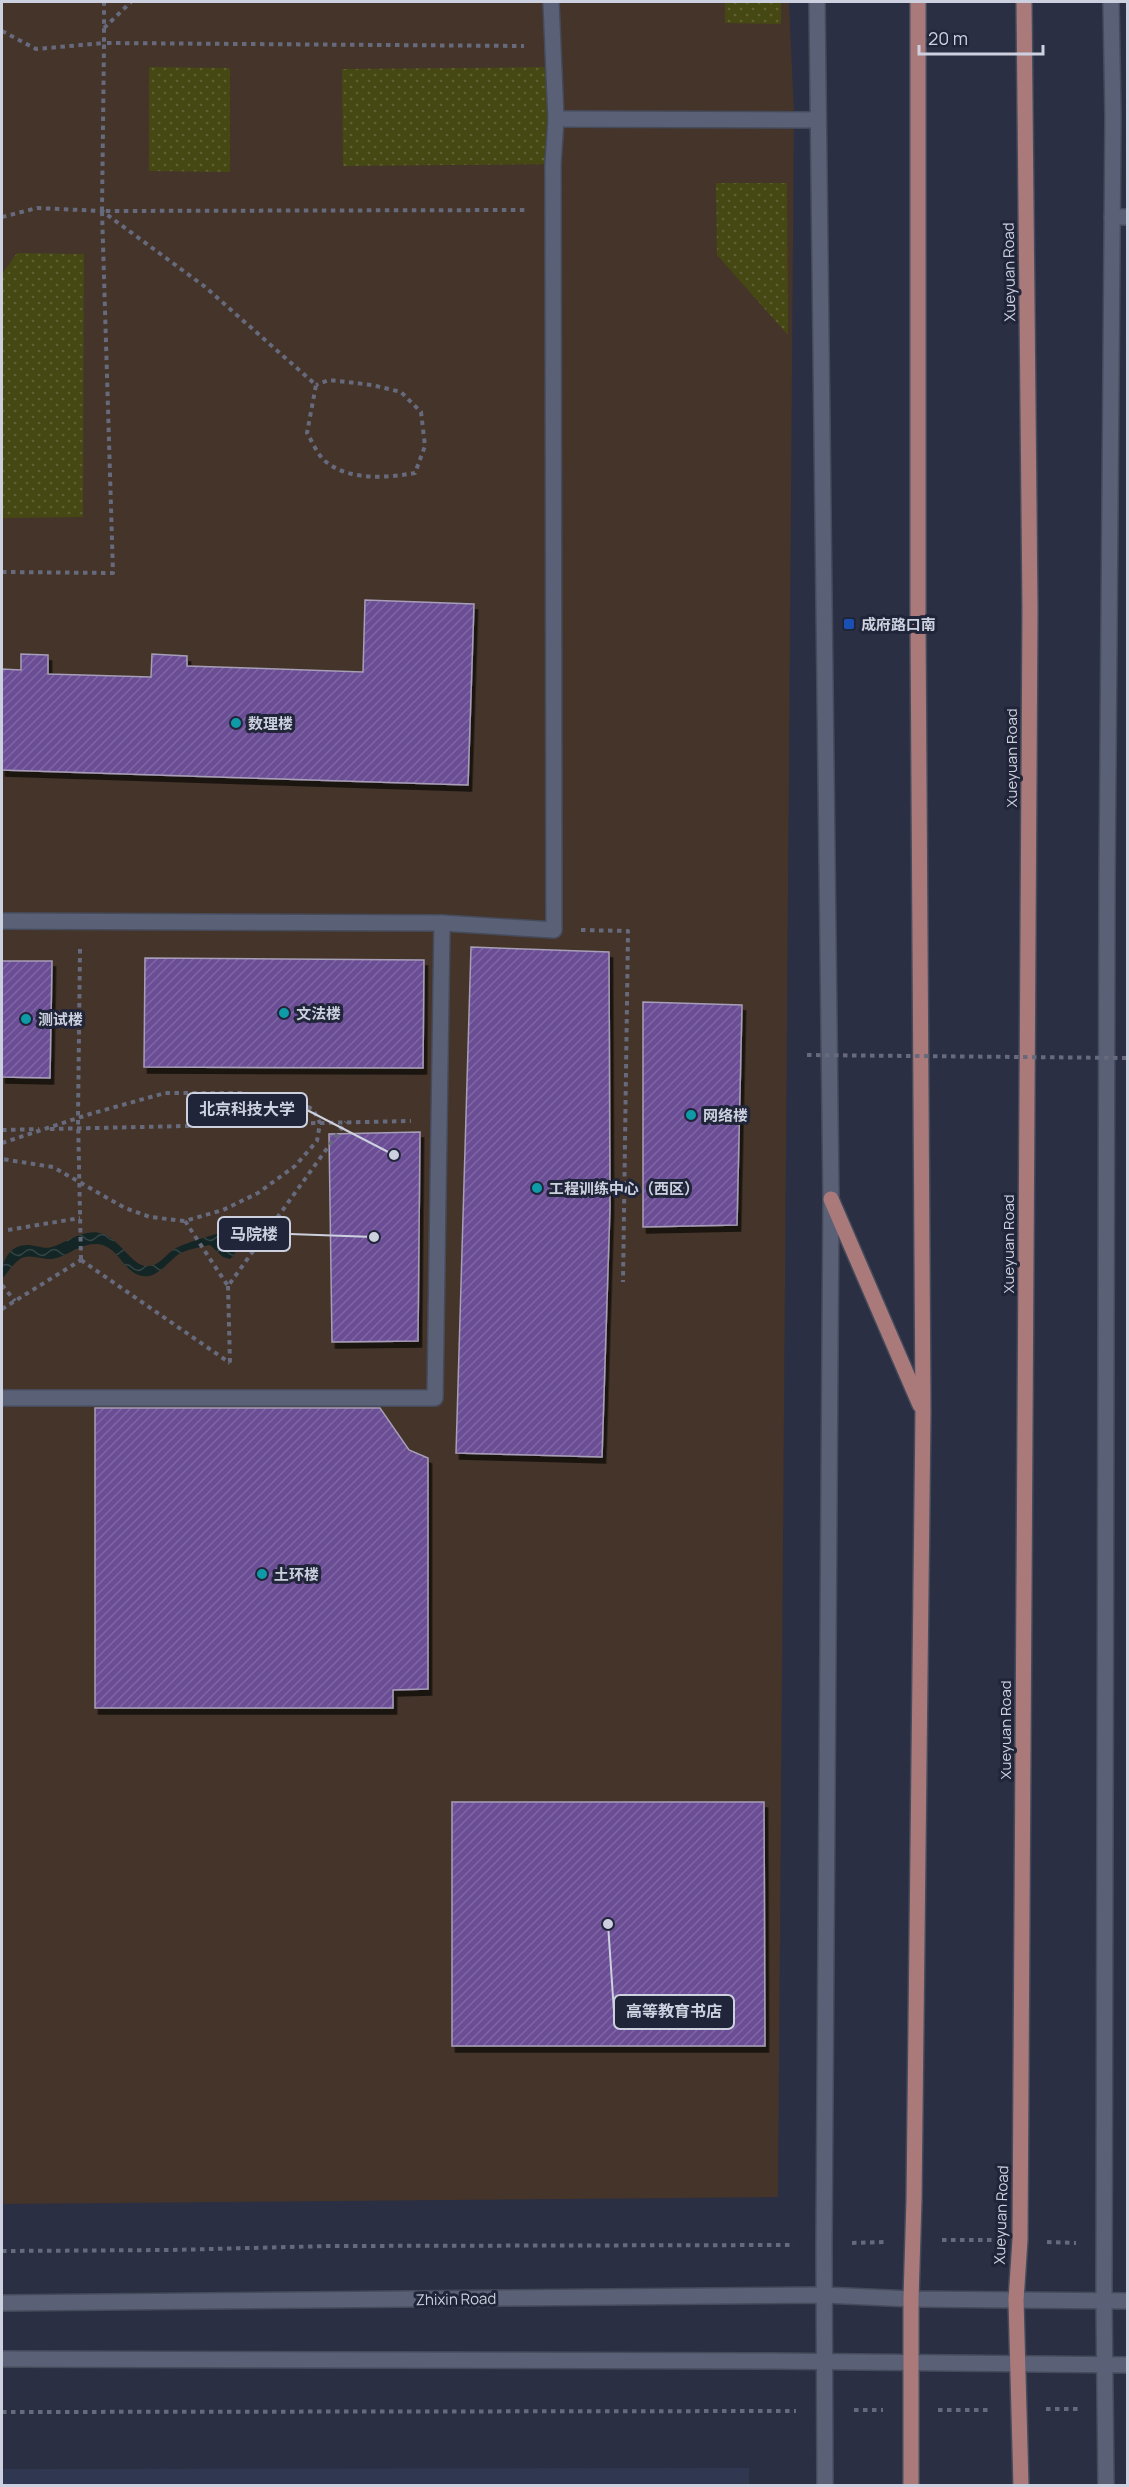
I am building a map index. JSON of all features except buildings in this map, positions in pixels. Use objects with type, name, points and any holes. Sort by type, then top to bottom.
[{"type":"main road","points":[[2,921],[442,923],[554,930],[553,210],[556,119],[551,2]]},
{"type":"main road","points":[[817,2],[831,1199],[823,2410],[825,2486]]},
{"type":"main road","points":[[911,2486],[910,2299],[923,1412],[918,638],[918,2]]},
{"type":"main road","name":"Xueyuan Road","points":[[1021,2486],[1017,2410],[1016,2300],[1020,2240],[1030,609],[1024,2]]},
{"type":"main road","points":[[1106,2486],[1104,2301],[1107,873],[1120,217],[1112,2]]},
{"type":"main road","points":[[556,119],[817,120]]},
{"type":"main road","points":[[2,1398],[435,1398],[442,923]]},
{"type":"main road","points":[[831,1199],[923,1412]]},
{"type":"main road","name":"Zhixin Road","points":[[2,2303],[824,2295],[910,2299],[1128,2301]]},
{"type":"main road","points":[[2,2359],[825,2361],[910,2364],[1128,2365]]},
{"type":"path","points":[[2,572],[113,573],[102,211],[104,2]]},
{"type":"path","points":[[104,28],[131,2]]},
{"type":"path","points":[[2,32],[36,49],[104,43],[552,46]]},
{"type":"path","points":[[2,217],[37,208],[102,211],[553,210]]},
{"type":"path","points":[[102,211],[204,286],[316,385]]},
{"type":"path","points":[[329,380],[372,385],[401,392],[421,412],[425,446],[415,473],[390,477],[346,474],[323,460],[307,433],[316,385],[329,380]]},
{"type":"path","points":[[81,921],[78,1118],[81,1260]]},
{"type":"path","points":[[554,930],[628,931],[623,1282]]},
{"type":"path","points":[[807,1055],[1128,1058]]},
{"type":"path","points":[[2,1143],[165,1093],[241,1093],[288,1099],[313,1109],[321,1123],[317,1141],[296,1166],[258,1193],[223,1210],[185,1221],[150,1217],[125,1208],[52,1167],[2,1159]]},
{"type":"path","points":[[2,1130],[439,1120]]},
{"type":"path","points":[[228,1286],[346,1122]]},
{"type":"path","points":[[8,1230],[80,1218]]},
{"type":"path","points":[[185,1221],[228,1286],[231,1397]]},
{"type":"path","points":[[81,1260],[230,1363]]},
{"type":"path","points":[[2,1309],[81,1260]]},
{"type":"path","points":[[2,1285],[15,1301]]},
{"type":"path","points":[[2,2251],[328,2246],[824,2245],[912,2240],[1020,2240],[1105,2245]]},
{"type":"path","points":[[2,2412],[1105,2409]]},
{"type":"shaded area","points":[[2,2],[789,2],[794,112],[778,2197],[2,2204]]},
{"type":"shaded area","points":[[749,2468],[749,2486],[2,2485],[2,2469]]},
{"type":"green space","points":[[725,2],[781,2],[781,24],[725,23]]},
{"type":"green space","points":[[149,67],[230,68],[230,172],[149,171]]},
{"type":"green space","points":[[552,67],[553,164],[343,166],[342,69]]},
{"type":"green space","points":[[716,183],[787,183],[788,335],[717,255]]},
{"type":"green space","points":[[17,253],[84,254],[83,517],[2,518],[2,274]]},
{"type":"water","points":[[237,1228],[245,1232],[230,1259],[223,1257],[210,1245],[194,1248],[183,1252],[157,1273],[141,1276],[130,1270],[111,1249],[91,1244],[52,1259],[24,1257],[15,1263],[2,1279],[7,1256],[11,1251],[22,1246],[51,1247],[91,1232],[109,1237],[136,1262],[151,1266],[176,1248]]},
{"type":"place","name":"成府路口南","points":[[849,624]]},
{"type":"place","name":"数理楼","points":[[236,723]]},
{"type":"place","name":"文法楼","points":[[284,1013]]},
{"type":"place","name":"测试楼","points":[[26,1019]]},
{"type":"place","name":"网络楼","points":[[691,1115]]},
{"type":"place","name":"北京科技大学","points":[[394,1155]]},
{"type":"place","name":"工程训练中心（西区）","points":[[537,1188]]},
{"type":"place","name":"马院楼","points":[[374,1237]]},
{"type":"place","name":"土环楼","points":[[262,1574]]},
{"type":"place","name":"高等教育书店","points":[[608,1924]]}]
